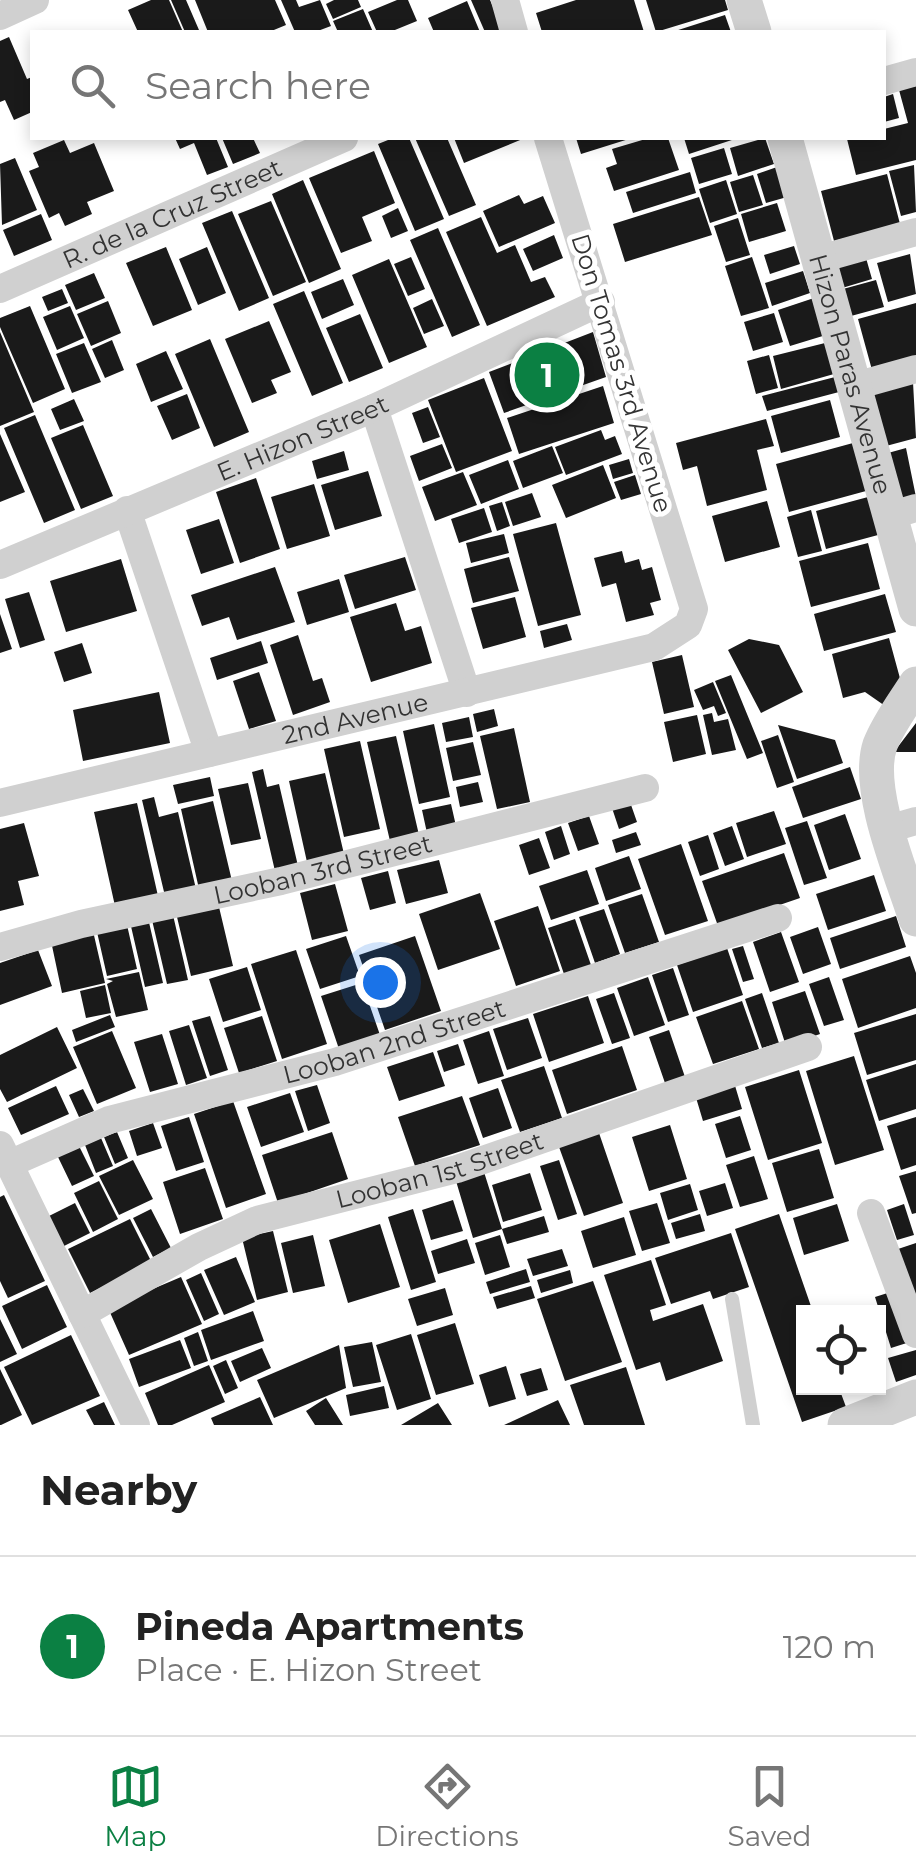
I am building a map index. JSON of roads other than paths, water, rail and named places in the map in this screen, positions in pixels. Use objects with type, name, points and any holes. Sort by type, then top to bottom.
[{"type":"street","points":[[0,16],[35,0]]},
{"type":"street","points":[[505,0],[513,30]]},
{"type":"street","points":[[744,0],[753,30]]},
{"type":"street","points":[[886,81],[916,72]]},
{"type":"street","name":"R. de la Cruz Street","points":[[0,289],[339,140]]},
{"type":"street","name":"Don Tomas 3rd Avenue","points":[[549,140],[694,609]]},
{"type":"street","name":"Hizon Paras Avenue","points":[[785,140],[855,386],[903,512],[916,609]]},
{"type":"street","points":[[820,259],[916,232]]},
{"type":"street","name":"E. Hizon Street","points":[[0,565],[374,408],[601,302]]},
{"type":"street","points":[[855,386],[916,369]]},
{"type":"street","points":[[374,408],[467,693]]},
{"type":"street","points":[[127,510],[210,754]]},
{"type":"street","name":"2nd Avenue","points":[[0,802],[654,647],[688,625],[694,609]]},
{"type":"street","points":[[916,684],[880,745],[878,781],[902,825],[916,920]]},
{"type":"street","name":"Looban 3rd Street","points":[[0,948],[81,924],[282,880],[645,788]]},
{"type":"street","name":"Looban 2nd Street","points":[[4,1154],[109,1120],[335,1062],[778,918]]},
{"type":"street","name":"Looban 1st Street","points":[[82,1314],[199,1247],[257,1220],[457,1169],[808,1047]]},
{"type":"street","points":[[4,1154],[136,1425]]},
{"type":"street","points":[[871,1214],[916,1334]]},
{"type":"street","points":[[845,1425],[916,1397]]},
{"type":"lane","points":[[732,1299],[753,1425]]},
{"type":"place","name":"Pineda Apartments","points":[[547,375]]}]
